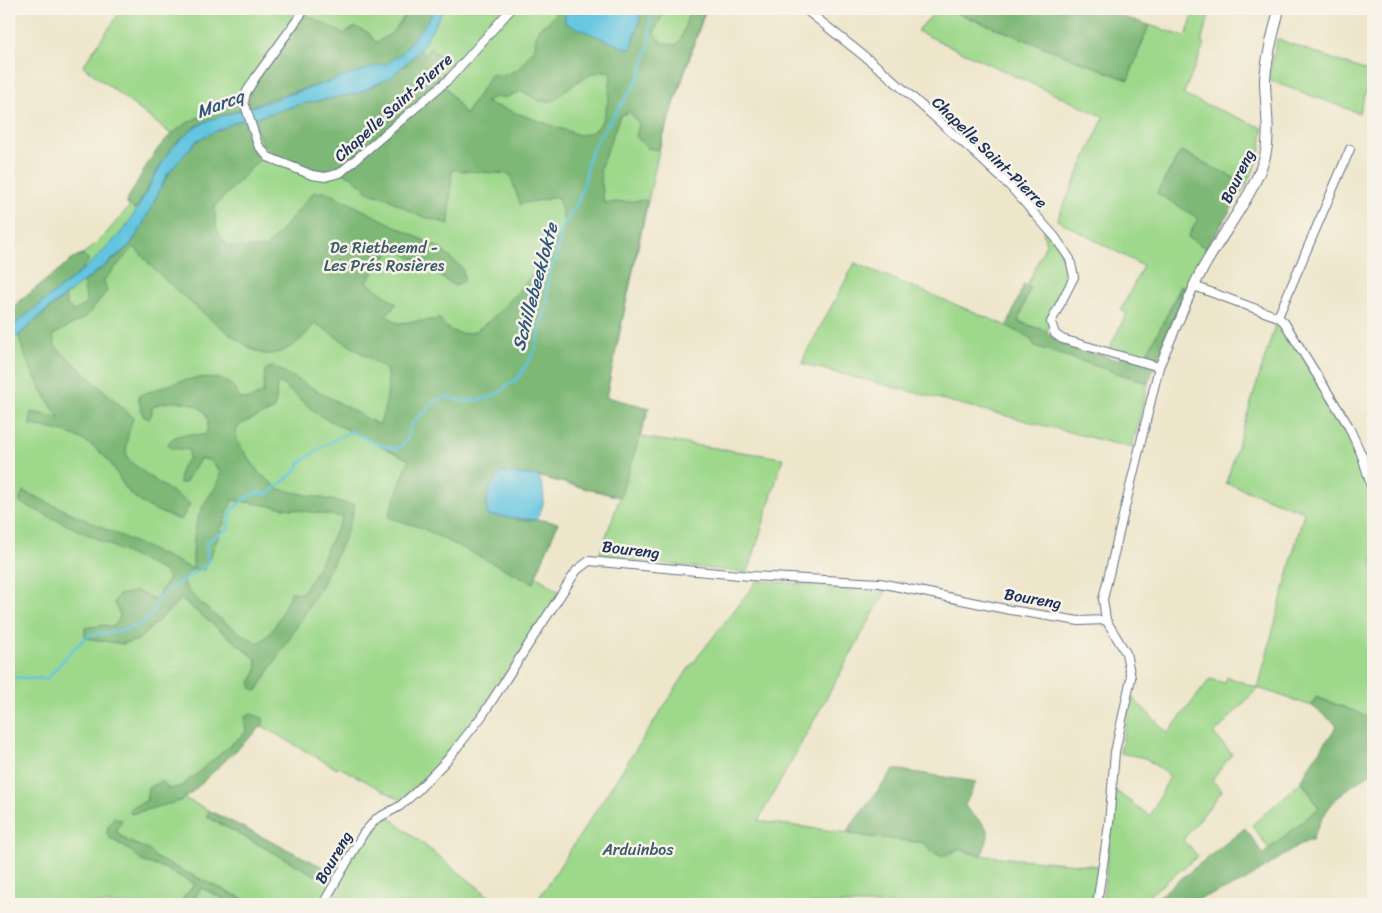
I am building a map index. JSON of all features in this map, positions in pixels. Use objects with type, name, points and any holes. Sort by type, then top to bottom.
[{"type":"street","name":"Chapelle Saint-Pierre","points":[[305,9],[255,78],[246,93],[244,102],[258,145],[268,158],[312,175],[325,177],[340,173],[449,79],[511,9]]},
{"type":"street","name":"Chapelle Saint-Pierre","points":[[805,9],[855,47],[977,155],[1009,185],[1055,237],[1070,259],[1074,276],[1052,322],[1055,334],[1062,339],[1159,368]]},
{"type":"street","name":"Boureng","points":[[1097,904],[1109,824],[1115,752],[1131,678],[1126,654],[1106,620],[1103,599],[1159,368],[1202,268],[1254,182],[1264,157],[1268,130],[1265,78],[1279,9]]},
{"type":"street","points":[[1278,317],[1350,148]]},
{"type":"street","points":[[1194,286],[1278,317],[1290,331],[1348,425],[1362,456],[1373,492]]},
{"type":"street","name":"Boureng","points":[[323,904],[363,834],[376,819],[400,806],[447,760],[482,716],[578,570],[589,561],[750,576],[880,583],[1019,612],[1079,621],[1106,620]]},
{"type":"green space","name":"De Rietbeemd - Les Prés Rosières","points":[[122,9],[706,9],[659,150],[606,397],[649,408],[640,437],[783,458],[748,573],[601,557],[599,556],[620,497],[528,474],[533,583],[536,576],[560,592],[487,702],[447,754],[425,778],[401,800],[339,767],[337,769],[262,726],[184,798],[210,811],[207,817],[332,884],[321,904],[254,904],[155,858],[146,850],[118,834],[110,838],[131,851],[141,861],[164,868],[195,884],[178,904],[9,904],[9,310],[75,257],[89,249],[104,235],[129,207],[126,202],[159,149],[171,134],[83,66]]},
{"type":"green space","points":[[410,9],[433,9],[431,16],[402,53],[385,66],[269,99],[253,106],[249,103],[255,83],[305,14],[344,34],[355,27],[369,33],[376,43],[392,33]]},
{"type":"green space","points":[[558,9],[665,9],[654,33],[661,42],[676,45],[681,39],[690,9],[705,9],[658,150],[647,148],[636,136],[639,124],[630,112],[620,116],[600,169],[604,203],[647,200],[606,397],[649,408],[620,497],[538,476],[502,472],[517,520],[542,520],[558,523],[533,583],[422,528],[388,517],[409,460],[320,416],[281,383],[277,384],[276,402],[273,410],[241,424],[236,430],[237,439],[243,450],[259,473],[279,489],[355,505],[348,528],[326,576],[299,624],[257,691],[252,689],[250,682],[256,670],[255,658],[181,599],[138,640],[122,644],[85,638],[85,628],[104,625],[112,627],[118,622],[120,615],[114,602],[119,595],[137,591],[155,600],[169,578],[164,571],[19,502],[23,491],[193,569],[193,546],[197,523],[204,503],[218,482],[220,471],[210,460],[200,459],[185,483],[179,483],[181,468],[189,458],[189,450],[171,448],[168,444],[180,435],[205,435],[208,424],[206,415],[200,408],[192,404],[171,402],[152,407],[152,414],[149,419],[143,416],[138,396],[171,384],[208,377],[229,383],[240,399],[251,399],[263,393],[265,370],[273,366],[379,425],[387,397],[386,369],[315,323],[300,340],[287,349],[273,354],[256,351],[226,331],[192,303],[163,278],[134,247],[104,280],[107,291],[86,317],[53,335],[55,346],[133,417],[127,442],[127,456],[137,467],[190,504],[181,520],[144,504],[133,496],[111,464],[85,441],[65,432],[30,425],[31,412],[59,417],[35,377],[24,353],[19,335],[65,296],[67,305],[74,311],[87,303],[83,283],[131,244],[167,177],[185,152],[210,133],[245,119],[246,132],[261,158],[215,206],[217,229],[221,238],[229,247],[266,248],[314,192],[327,192],[439,248],[462,268],[465,280],[455,286],[394,247],[366,282],[397,304],[386,315],[398,323],[440,319],[446,327],[454,332],[473,332],[496,315],[525,283],[551,249],[563,223],[558,197],[520,204],[510,174],[452,170],[449,224],[417,215],[385,197],[371,194],[351,176],[333,170],[318,171],[277,158],[262,143],[252,119],[301,104],[359,93],[407,64],[420,50],[424,55],[431,47],[439,59],[435,71],[465,115],[491,75],[508,74],[518,69],[535,48],[536,34],[539,28],[550,21]],"holes":[[[602,71],[611,72],[608,103],[603,119],[592,132],[579,135],[485,102],[495,97],[507,97],[522,91],[539,101],[553,101],[576,83]],[[233,500],[343,517],[314,574],[302,593],[291,592],[274,628],[258,643],[240,633],[204,606],[187,588],[184,581],[187,574],[193,569],[205,570]]]},
{"type":"green space","points":[[938,9],[947,9],[1128,80],[1149,25],[1186,37],[1195,9],[1211,9],[1201,42],[1205,43],[1183,95],[1263,128],[1260,157],[1246,184],[1181,151],[1157,192],[1199,218],[1188,237],[1207,249],[1187,289],[1181,286],[1146,357],[1122,350],[1120,354],[1108,351],[1127,313],[1121,310],[1143,266],[1057,220],[1104,117],[917,31]]},
{"type":"green space","points":[[947,9],[1099,9],[1149,25],[1128,80]]},
{"type":"green space","points":[[1277,39],[1372,73],[1359,113],[1268,80]]},
{"type":"green space","points":[[234,101],[242,104],[242,109],[198,125],[172,146],[137,207],[134,209],[126,202],[146,166],[165,141],[186,124]]},
{"type":"green space","points":[[1181,151],[1246,184],[1207,249],[1188,237],[1198,218],[1157,193]]},
{"type":"green space","points":[[1045,229],[1064,256],[1068,271],[1064,290],[1051,317],[1047,332],[1018,321],[1030,288],[1027,286],[1046,244],[1043,231]]},
{"type":"green space","points":[[83,255],[89,260],[79,273],[9,329],[9,310],[75,257]]},
{"type":"green space","points":[[855,263],[1007,326],[1030,338],[1036,346],[1148,383],[1132,448],[803,364],[805,355]]},
{"type":"green space","points":[[1024,284],[1030,288],[1018,322],[1045,330],[1058,342],[1118,360],[1122,350],[1145,357],[1182,286],[1187,289],[1148,383],[1035,346],[1030,338],[1007,326]]},
{"type":"green space","points":[[1276,322],[1284,328],[1345,429],[1373,501],[1373,718],[1316,697],[1312,706],[1258,688],[1304,512],[1226,483]]},
{"type":"green space","name":"Arduinbos","points":[[757,581],[887,589],[758,821],[925,843],[948,856],[958,849],[975,855],[1099,866],[1093,904],[535,904],[689,668]]},
{"type":"green space","points":[[1227,677],[1258,688],[1214,734],[1232,754],[1212,780],[1222,791],[1183,840],[1198,856],[1138,904],[1102,904],[1116,791],[1150,816],[1170,776],[1145,758],[1120,753],[1132,697],[1168,733],[1210,679],[1225,683]]},
{"type":"green space","points":[[1316,697],[1373,718],[1373,772],[1351,786],[1329,807],[1312,840],[1301,844],[1245,881],[1182,904],[1149,904],[1245,828],[1263,854],[1319,808],[1302,781],[1309,766],[1337,725],[1312,706]]},
{"type":"green space","points":[[251,714],[263,718],[263,725],[191,793],[180,801],[131,814],[129,811],[134,806],[146,801],[148,788],[162,781],[169,789],[182,786],[246,732],[244,718]]},
{"type":"green space","points":[[894,769],[976,782],[965,805],[988,831],[988,838],[982,855],[958,849],[942,857],[929,850],[925,843],[862,836],[847,831]]},
{"type":"green space","points":[[1302,781],[1319,808],[1269,849],[1252,825]]},
{"type":"green space","points":[[210,811],[337,874],[332,884],[206,816]]},
{"type":"green space","points":[[114,817],[122,820],[116,830],[125,839],[147,849],[156,858],[254,904],[234,904],[202,888],[189,904],[178,904],[195,884],[164,868],[141,861],[131,851],[110,838],[107,833],[108,827]]},
{"type":"green space","points":[[389,817],[499,904],[329,904],[360,843],[378,824]]},
{"type":"green space","points":[[202,888],[234,904],[189,904]]},
{"type":"water","points":[[433,9],[444,9],[420,50],[391,77],[359,93],[301,104],[252,119],[238,121],[197,140],[167,175],[139,232],[128,247],[48,309],[9,344],[9,329],[94,261],[119,235],[139,207],[163,162],[184,136],[198,126],[218,117],[382,64],[385,65],[402,53],[431,16]]},
{"type":"water","points":[[571,9],[637,9],[640,19],[631,49],[565,23],[565,13]]},
{"type":"water","points":[[502,472],[538,476],[541,481],[544,498],[539,515],[535,520],[488,515],[487,498],[494,481]]},
{"type":"waterway","name":"Schillebeeklokte","points":[[9,677],[47,679],[72,650],[89,635],[124,630],[142,624],[153,614],[156,603],[165,592],[208,564],[206,542],[228,529],[230,515],[241,502],[258,492],[267,495],[296,471],[300,463],[322,447],[351,431],[379,445],[398,449],[407,440],[411,425],[436,400],[448,397],[464,401],[479,400],[496,395],[519,377],[535,350],[547,303],[548,274],[556,259],[562,226],[576,206],[585,182],[588,160],[597,140],[638,80],[649,46],[651,9]]},
{"type":"water label","name":"Marcq","points":[[220,104]]}]
